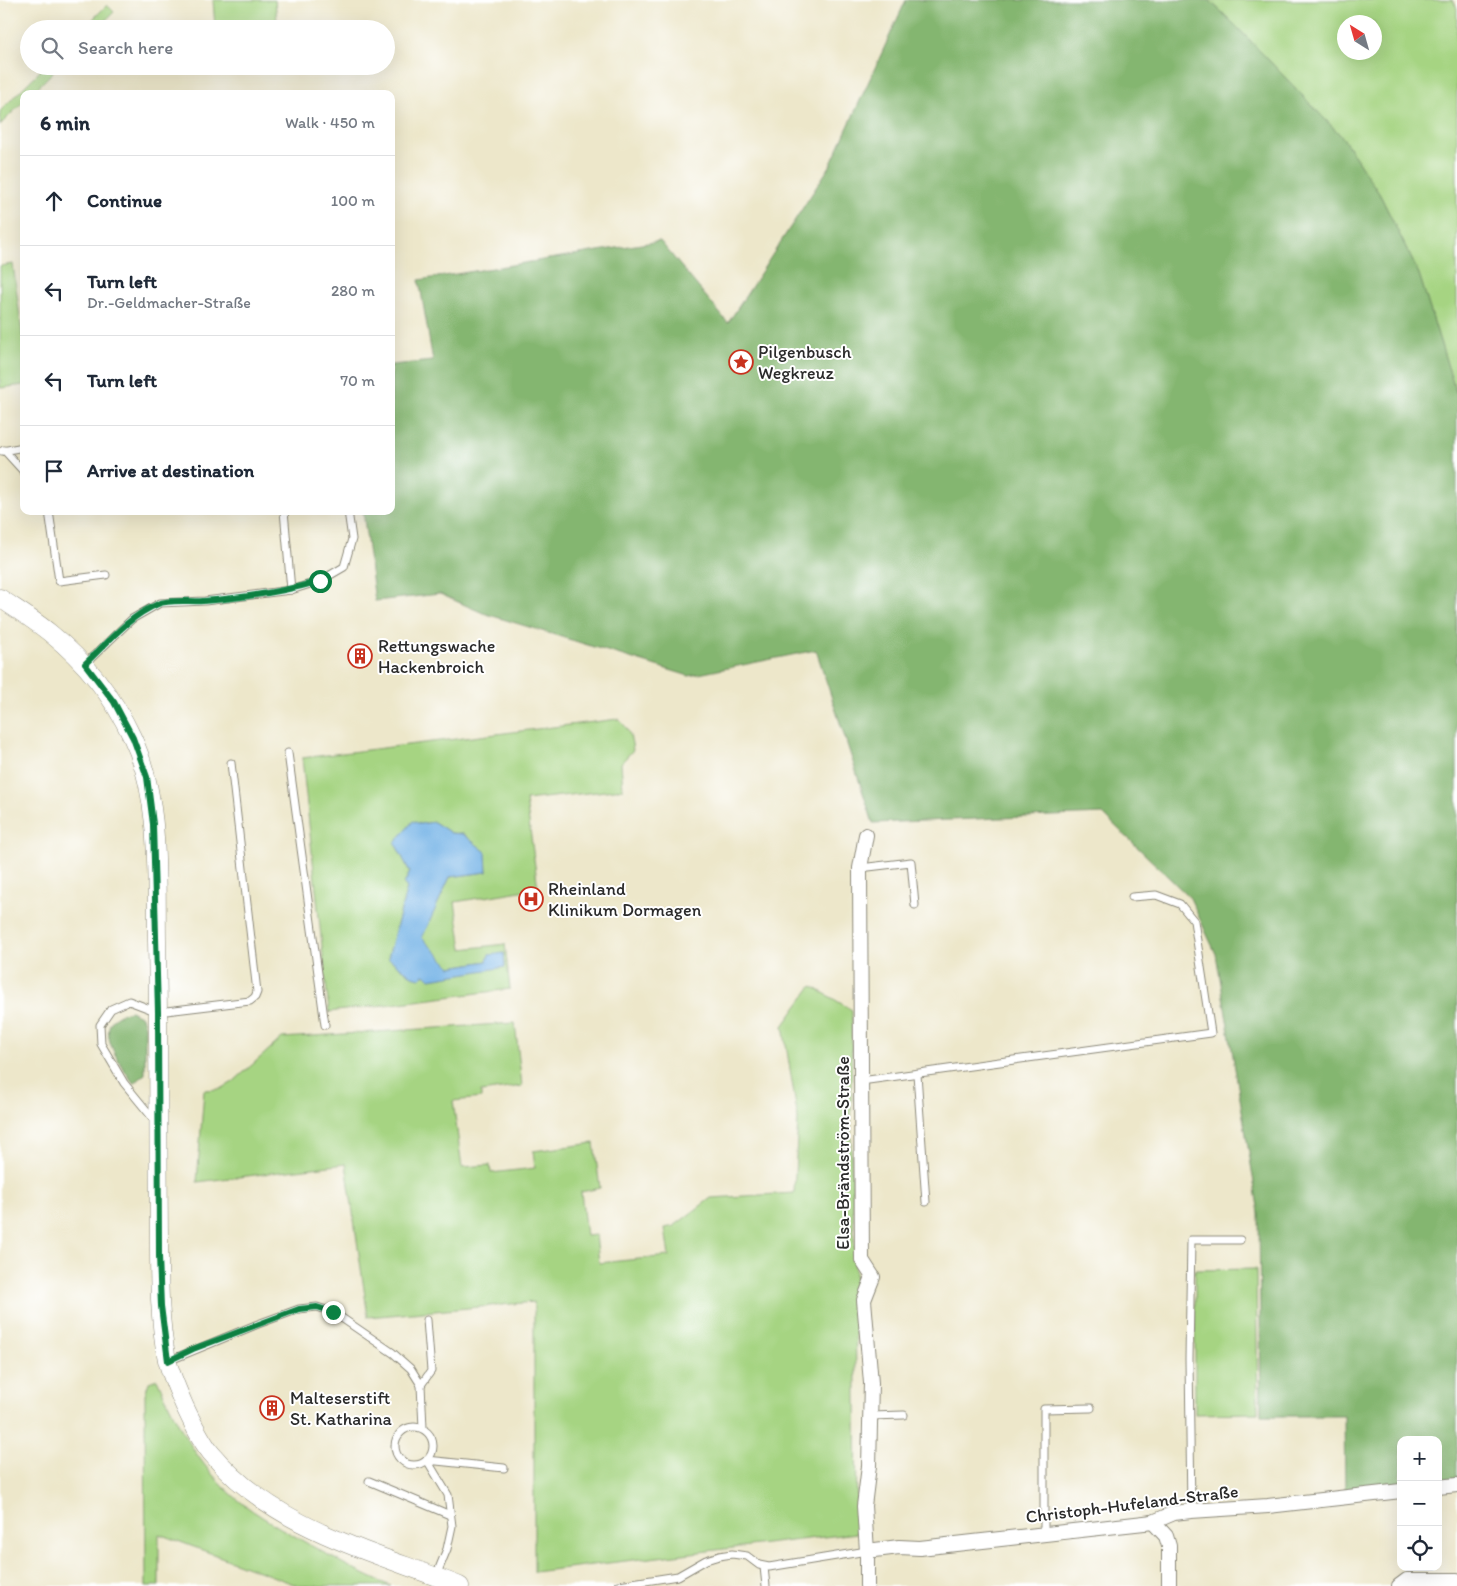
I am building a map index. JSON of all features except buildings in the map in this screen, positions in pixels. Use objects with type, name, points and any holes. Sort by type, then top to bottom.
[{"type":"street","points":[[0,598],[50,633],[85,664],[114,702],[133,738],[147,777],[153,824],[156,873],[159,1264],[161,1306],[168,1361],[193,1425],[210,1452],[255,1496],[298,1522],[433,1581],[460,1586]]},
{"type":"street","name":"Elsa-Brändström-Straße","points":[[866,834],[860,868],[862,1260],[873,1277],[864,1300],[871,1384],[869,1466],[864,1506],[867,1586]]},
{"type":"street","points":[[1442,1487],[1457,1485]]},
{"type":"street","name":"Christoph-Hufeland-Straße","points":[[867,1551],[899,1546],[920,1548],[1153,1522],[1174,1513],[1190,1511],[1268,1506],[1397,1491]]},
{"type":"street","points":[[1153,1522],[1166,1536],[1169,1546],[1169,1586]]},
{"type":"street","points":[[1398,1586],[1407,1580],[1457,1580]]},
{"type":"lane","points":[[2,451],[20,448]]},
{"type":"lane","points":[[2,451],[20,468]]},
{"type":"lane","points":[[50,515],[59,582],[106,575]]},
{"type":"lane","points":[[284,515],[291,590]]},
{"type":"lane","points":[[85,664],[132,619],[160,603],[205,601],[291,590],[320,581],[344,568],[352,539],[349,515]]},
{"type":"lane","points":[[288,754],[325,1025]]},
{"type":"lane","points":[[159,1125],[124,1083],[101,1044],[100,1025],[111,1009],[129,1001],[158,1012],[250,1001],[255,997],[257,992],[230,763]]},
{"type":"lane","points":[[860,868],[910,862],[915,905]]},
{"type":"lane","points":[[861,1081],[1211,1033],[1194,921],[1180,904],[1156,895],[1132,897]]},
{"type":"lane","points":[[917,1074],[926,1202]]},
{"type":"lane","points":[[1190,1511],[1189,1359],[1191,1240],[1240,1240]]},
{"type":"lane","points":[[168,1361],[193,1349],[299,1309],[317,1307],[333,1312],[393,1353],[411,1369],[421,1385],[423,1428]]},
{"type":"lane","points":[[421,1385],[431,1371],[427,1320]]},
{"type":"lane","points":[[1044,1534],[1044,1409],[1091,1408]]},
{"type":"lane","points":[[871,1416],[904,1415]]},
{"type":"lane","points":[[427,1460],[433,1450],[432,1437],[423,1428],[411,1426],[400,1431],[394,1442],[396,1454],[404,1463],[416,1465],[427,1460],[504,1468]]},
{"type":"lane","points":[[427,1460],[448,1495],[452,1526],[447,1550],[433,1581]]},
{"type":"lane","points":[[369,1482],[450,1515]]},
{"type":"lane","points":[[619,1585],[678,1576],[706,1560],[732,1554],[747,1556],[764,1567],[867,1551]]},
{"type":"lane","points":[[764,1567],[766,1586]]},
{"type":"green space","points":[[213,0],[275,0],[277,20],[214,20]]},
{"type":"green space","points":[[906,0],[1209,0],[1343,138],[1380,195],[1419,274],[1457,396],[1457,1480],[1442,1482],[1442,1436],[1397,1436],[1397,1486],[1345,1493],[1344,1416],[1261,1416],[1259,1213],[1216,954],[1190,898],[1103,814],[873,823],[816,650],[689,676],[483,613],[440,594],[375,601],[364,515],[395,515],[395,365],[433,361],[419,280],[660,241],[728,323],[830,166]]},
{"type":"green space","points":[[1209,0],[1453,0],[1457,8],[1457,396],[1419,274],[1380,195],[1343,138]]},
{"type":"green space","points":[[107,5],[114,12],[106,20],[92,20]]},
{"type":"green space","points":[[36,75],[50,75],[35,90],[21,90]]},
{"type":"green space","points":[[20,91],[20,105],[0,125],[0,111]]},
{"type":"green space","points":[[13,264],[20,317],[20,386],[0,388],[0,266]]},
{"type":"green space","points":[[618,719],[629,733],[633,750],[621,763],[623,789],[526,800],[538,888],[455,902],[462,949],[505,944],[510,989],[329,1012],[302,758]],"holes":[[[434,822],[451,833],[463,834],[485,852],[487,872],[450,877],[421,938],[451,967],[487,961],[504,953],[505,967],[412,976],[388,958],[407,888],[404,884],[410,872],[395,843],[420,824]]]},
{"type":"green space","points":[[812,986],[852,1010],[851,1146],[855,1261],[857,1533],[534,1572],[534,1302],[368,1317],[346,1164],[197,1182],[204,1090],[221,1089],[233,1082],[282,1038],[515,1023],[522,1086],[481,1092],[481,1098],[453,1101],[462,1167],[490,1165],[491,1173],[535,1168],[533,1151],[594,1143],[600,1188],[581,1192],[586,1236],[596,1235],[599,1263],[669,1256],[665,1228],[674,1226],[711,1198],[794,1193],[798,1119],[783,1026]]},
{"type":"green space","points":[[131,1011],[142,1017],[145,1026],[145,1074],[134,1084],[115,1054],[108,1032],[111,1023],[118,1016]]},
{"type":"green space","points":[[1256,1269],[1258,1413],[1195,1414],[1195,1270]]},
{"type":"green space","points":[[157,1379],[172,1412],[190,1443],[210,1472],[236,1498],[262,1517],[310,1545],[360,1572],[391,1586],[299,1586],[159,1534],[159,1586],[146,1586],[145,1394],[149,1382]]},
{"type":"water","points":[[413,821],[420,824],[434,822],[451,833],[463,834],[486,852],[487,872],[450,877],[422,938],[451,967],[487,961],[489,955],[504,953],[505,967],[430,979],[425,974],[420,978],[412,976],[388,958],[407,888],[404,884],[410,872],[395,843]]},
{"type":"place","name":"Pilgenbusch Wegkreuz","points":[[741,362]]},
{"type":"place","name":"Rettungswache Hackenbroich","points":[[360,656]]},
{"type":"place","name":"Rheinland Klinikum Dormagen","points":[[531,899]]},
{"type":"place","name":"Malteserstift St. Katharina","points":[[272,1408]]},
{"type":"route","points":[[320,581],[291,590],[270,593],[205,601],[160,603],[132,619],[85,664],[114,702],[133,738],[147,777],[153,824],[156,873],[159,1076],[159,1256],[161,1306],[168,1361],[193,1349],[299,1309],[317,1307],[333,1312]]}]
